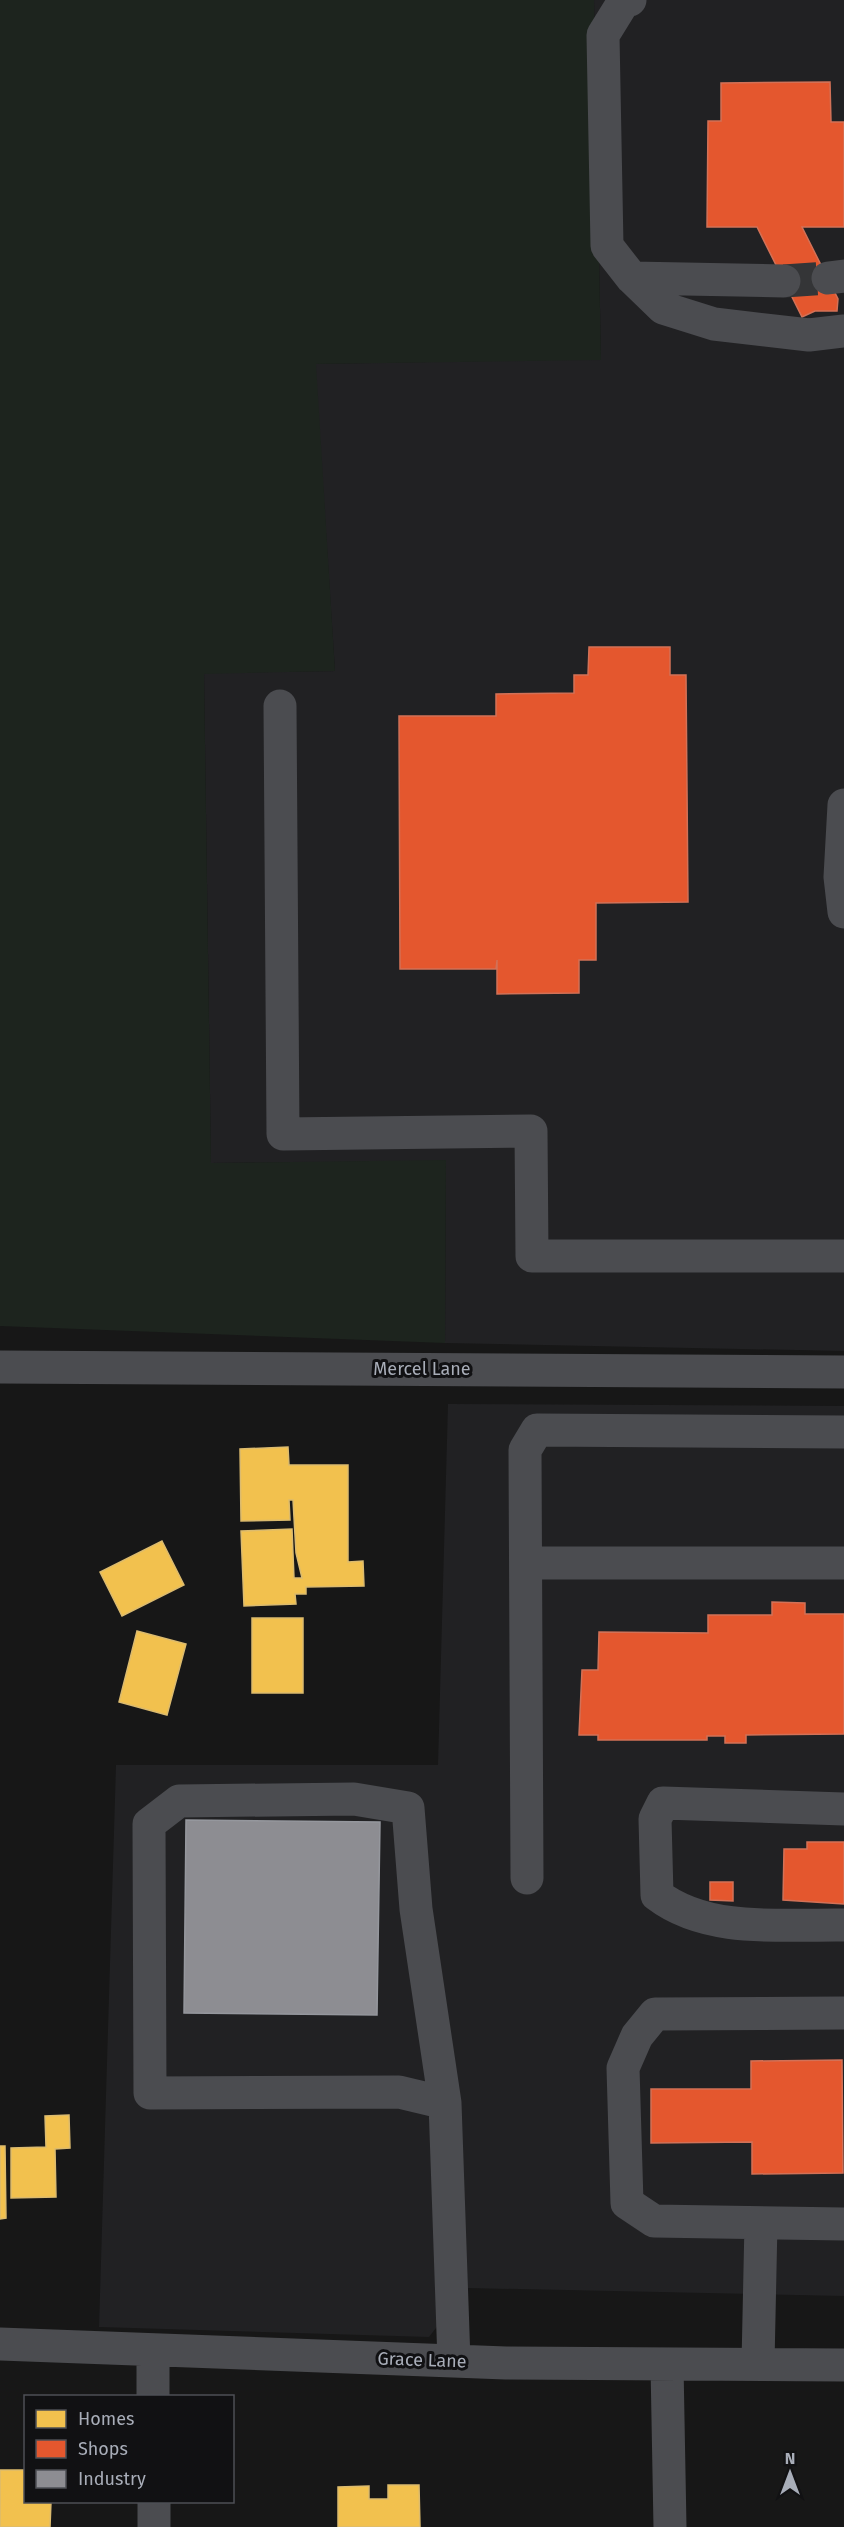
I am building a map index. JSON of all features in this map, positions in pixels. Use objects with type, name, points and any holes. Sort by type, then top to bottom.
[{"type":"street","points":[[630,0],[624,1],[603,35],[608,246],[632,278],[663,308],[714,324],[809,335],[844,331]]},
{"type":"street","points":[[632,278],[784,281]]},
{"type":"street","points":[[280,706],[284,1134],[531,1131],[532,1256],[844,1256]]},
{"type":"street","points":[[844,805],[840,877],[844,912]]},
{"type":"street","name":"Mercel Lane","points":[[0,1367],[844,1372]]},
{"type":"street","points":[[527,1878],[525,1450],[537,1430],[844,1432]]},
{"type":"street","points":[[526,1563],[844,1563]]},
{"type":"street","points":[[445,2103],[399,2092],[150,2093],[149,1824],[180,1801],[354,1799],[408,1808],[416,1909],[445,2103],[454,2361]]},
{"type":"street","points":[[844,1809],[663,1803],[655,1819],[657,1895],[666,1902],[694,1916],[724,1922],[844,1925]]},
{"type":"street","points":[[844,2013],[655,2014],[637,2036],[622,2068],[627,2203],[654,2221],[844,2224]]},
{"type":"street","points":[[758,2363],[761,2223]]},
{"type":"street","name":"Grace Lane","points":[[0,2344],[454,2361],[667,2365],[758,2363],[844,2365]]},
{"type":"street","points":[[153,2350],[153,2395]]},
{"type":"street","points":[[667,2365],[670,2527]]},
{"type":"street","points":[[154,2503],[154,2527]]},
{"type":"shaded area","points":[[0,0],[594,0],[601,360],[316,364],[335,671],[204,674],[211,1163],[446,1160],[445,1343],[0,1326]]},
{"type":"shaded area","points":[[594,0],[844,0],[844,1351],[445,1343],[446,1161],[211,1163],[204,673],[335,671],[315,364],[601,359]]},
{"type":"shaded area","points":[[448,1404],[844,1406],[844,2296],[467,2288],[429,2337],[99,2327],[116,1765],[438,1765]]},
{"type":"building: Homes","points":[[288,1447],[289,1465],[348,1465],[348,1562],[363,1561],[364,1586],[306,1587],[306,1594],[295,1594],[296,1604],[244,1606],[241,1531],[292,1529],[294,1578],[302,1578],[296,1553],[293,1500],[289,1500],[290,1520],[241,1521],[240,1449]]},
{"type":"building: Homes","points":[[162,1541],[184,1585],[122,1616],[100,1572]]},
{"type":"building: Homes","points":[[252,1618],[303,1618],[303,1693],[252,1693]]},
{"type":"building: Homes","points":[[137,1631],[186,1644],[167,1715],[119,1702]]},
{"type":"building: Homes","points":[[69,2115],[70,2148],[55,2149],[56,2197],[11,2198],[11,2148],[46,2147],[45,2116]]},
{"type":"building: Homes","points":[[0,2146],[5,2146],[6,2218],[0,2219]]},
{"type":"building: Homes","points":[[0,2470],[24,2470],[24,2503],[51,2503],[50,2527],[0,2527]]},
{"type":"building: Homes","points":[[388,2485],[419,2485],[420,2527],[338,2527],[338,2487],[369,2486],[369,2499],[388,2499]]},
{"type":"building: Shops","points":[[830,82],[831,122],[844,122],[844,227],[802,227],[838,299],[837,311],[815,311],[802,317],[757,227],[707,227],[708,121],[721,121],[721,83]]},
{"type":"building: Shops","points":[[589,647],[670,647],[670,675],[686,675],[688,902],[596,903],[596,960],[579,960],[579,993],[497,994],[497,960],[496,969],[400,969],[399,716],[496,716],[496,694],[574,693],[574,675],[588,675]]},
{"type":"building: Shops","points":[[772,1602],[805,1603],[805,1614],[844,1614],[844,1734],[746,1735],[746,1743],[725,1743],[725,1736],[707,1736],[707,1740],[598,1740],[598,1735],[579,1735],[582,1670],[598,1670],[599,1632],[708,1633],[708,1615],[772,1615]]},
{"type":"building: Shops","points":[[807,1842],[844,1842],[844,1904],[783,1900],[784,1849],[807,1849]]},
{"type":"building: Shops","points":[[710,1882],[733,1882],[733,1901],[710,1900]]},
{"type":"building: Shops","points":[[842,2060],[843,2173],[752,2174],[752,2142],[651,2143],[651,2089],[751,2089],[751,2061]]},
{"type":"building: Industry","points":[[186,1820],[380,1822],[377,2015],[184,2013]]},
{"type":"tunnel","points":[[784,281],[828,278]]}]
